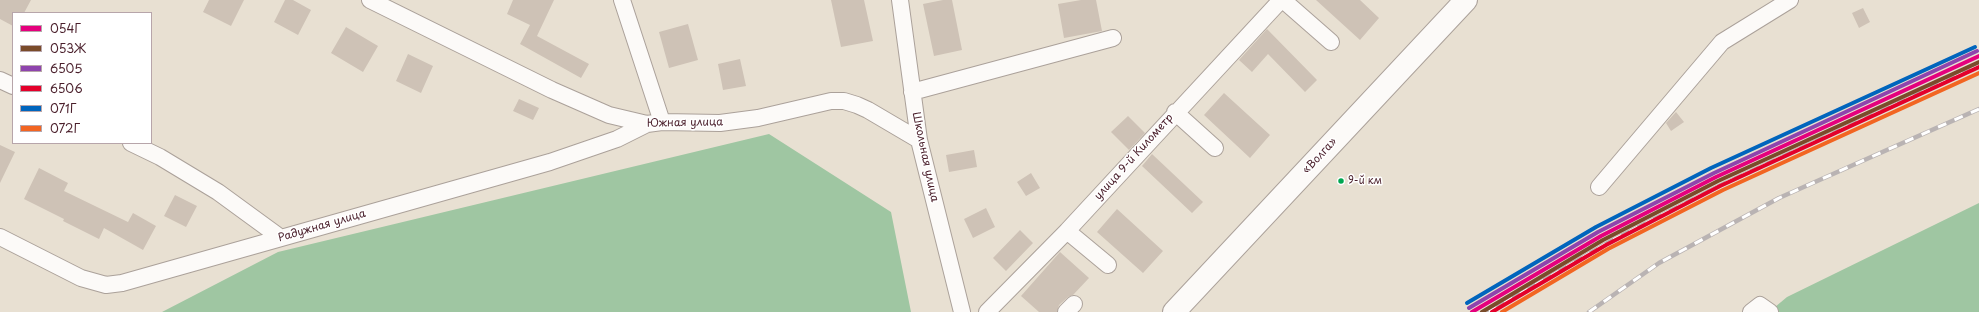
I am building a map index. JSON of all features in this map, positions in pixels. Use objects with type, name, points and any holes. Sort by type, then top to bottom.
[{"type":"highway","name":"«Волга»","points":[[1174,312],[1466,0]]},
{"type":"street","name":"Южная улица","points":[[370,0],[552,90],[609,115],[654,123],[720,124],[758,118],[831,101],[844,101],[868,110],[919,140]]},
{"type":"street","points":[[622,0],[654,123]]},
{"type":"street","name":"Школьная улица","points":[[900,0],[919,140],[962,312]]},
{"type":"street","points":[[1282,0],[1331,42]]},
{"type":"street","name":"улица 9-й Километр","points":[[987,312],[1067,231],[1175,112],[1282,0]]},
{"type":"street","points":[[1599,187],[1722,42],[1790,0]]},
{"type":"street","points":[[912,92],[1113,38]]},
{"type":"street","points":[[0,80],[12,86]]},
{"type":"street","points":[[1175,112],[1215,148]]},
{"type":"street","name":"Радужная улица","points":[[0,237],[81,278],[106,285],[122,283],[550,162],[617,140],[654,123]]},
{"type":"street","points":[[133,144],[160,157],[218,192],[281,238]]},
{"type":"street","points":[[1067,231],[1108,265]]},
{"type":"street","points":[[1751,312],[1760,305],[1770,312]]},
{"type":"green space","points":[[769,134],[891,212],[911,312],[162,312],[278,252]]},
{"type":"green space","points":[[1979,203],[1979,312],[1769,312],[1787,297]]},
{"type":"building","points":[[0,0],[31,0],[25,12],[12,12],[12,25],[0,19]]},
{"type":"building","points":[[209,0],[244,0],[231,26],[203,12]]},
{"type":"building","points":[[285,0],[293,0],[311,10],[298,35],[274,22]]},
{"type":"building","points":[[513,0],[554,0],[537,36],[589,64],[581,78],[520,44],[530,25],[507,14]]},
{"type":"building","points":[[831,0],[864,0],[873,41],[841,47]]},
{"type":"building","points":[[943,0],[952,0],[962,50],[934,56],[923,4]]},
{"type":"building","points":[[1081,0],[1096,0],[1102,31],[1064,38],[1058,4]]},
{"type":"building","points":[[1316,0],[1360,0],[1379,18],[1360,40]]},
{"type":"building","points":[[1863,8],[1870,22],[1859,28],[1852,13]]},
{"type":"building","points":[[688,24],[698,60],[669,68],[659,32]]},
{"type":"building","points":[[346,27],[378,46],[363,72],[331,53]]},
{"type":"building","points":[[1267,29],[1317,80],[1305,92],[1268,54],[1252,72],[1239,60]]},
{"type":"building","points":[[408,54],[433,66],[421,93],[396,81]]},
{"type":"building","points":[[740,59],[746,86],[723,90],[718,64]]},
{"type":"building","points":[[1224,93],[1270,135],[1250,158],[1204,115]]},
{"type":"building","points":[[519,99],[539,108],[533,120],[513,111]]},
{"type":"building","points":[[1676,112],[1684,122],[1671,131],[1666,123]]},
{"type":"building","points":[[1128,116],[1145,133],[1129,150],[1111,132]]},
{"type":"building","points":[[0,145],[15,152],[0,183]]},
{"type":"building","points":[[974,150],[977,167],[949,172],[946,155]]},
{"type":"building","points":[[1152,154],[1203,202],[1192,213],[1142,166]]},
{"type":"building","points":[[39,168],[68,183],[64,191],[128,222],[133,213],[156,226],[143,250],[104,228],[99,239],[24,199]]},
{"type":"building","points":[[1031,173],[1040,188],[1026,196],[1017,182]]},
{"type":"building","points":[[175,195],[197,206],[186,227],[164,216]]},
{"type":"building","points":[[986,208],[995,227],[973,238],[964,219]]},
{"type":"building","points":[[1117,209],[1163,251],[1143,273],[1097,232]]},
{"type":"building","points":[[1020,230],[1033,243],[1006,271],[993,258]]},
{"type":"building","points":[[1060,252],[1089,278],[1073,295],[1068,297],[1059,305],[1057,312],[1039,312],[1021,296]]},
{"type":"railway","points":[[1489,312],[1611,241],[1721,185],[1979,66]]},
{"type":"railway","points":[[1589,312],[1659,263],[1779,198],[1979,109]]},
{"type":"transit line","name":"071Г","points":[[1467,303],[1596,227],[1711,168],[1975,47]]},
{"type":"transit line","name":"6505","points":[[1469,308],[1598,232],[1714,173],[1977,51]]},
{"type":"transit line","name":"054Г","points":[[1472,312],[1601,236],[1716,177],[1979,56]]},
{"type":"transit line","name":"053Ж","points":[[1482,312],[1603,240],[1718,181],[1979,62]]},
{"type":"transit line","name":"6506","points":[[1492,312],[1606,245],[1720,186],[1979,67]]},
{"type":"transit line","name":"072Г","points":[[1502,312],[1608,249],[1723,190],[1979,73]]},
{"type":"place","name":"9-й км","points":[[1341,181]]}]
